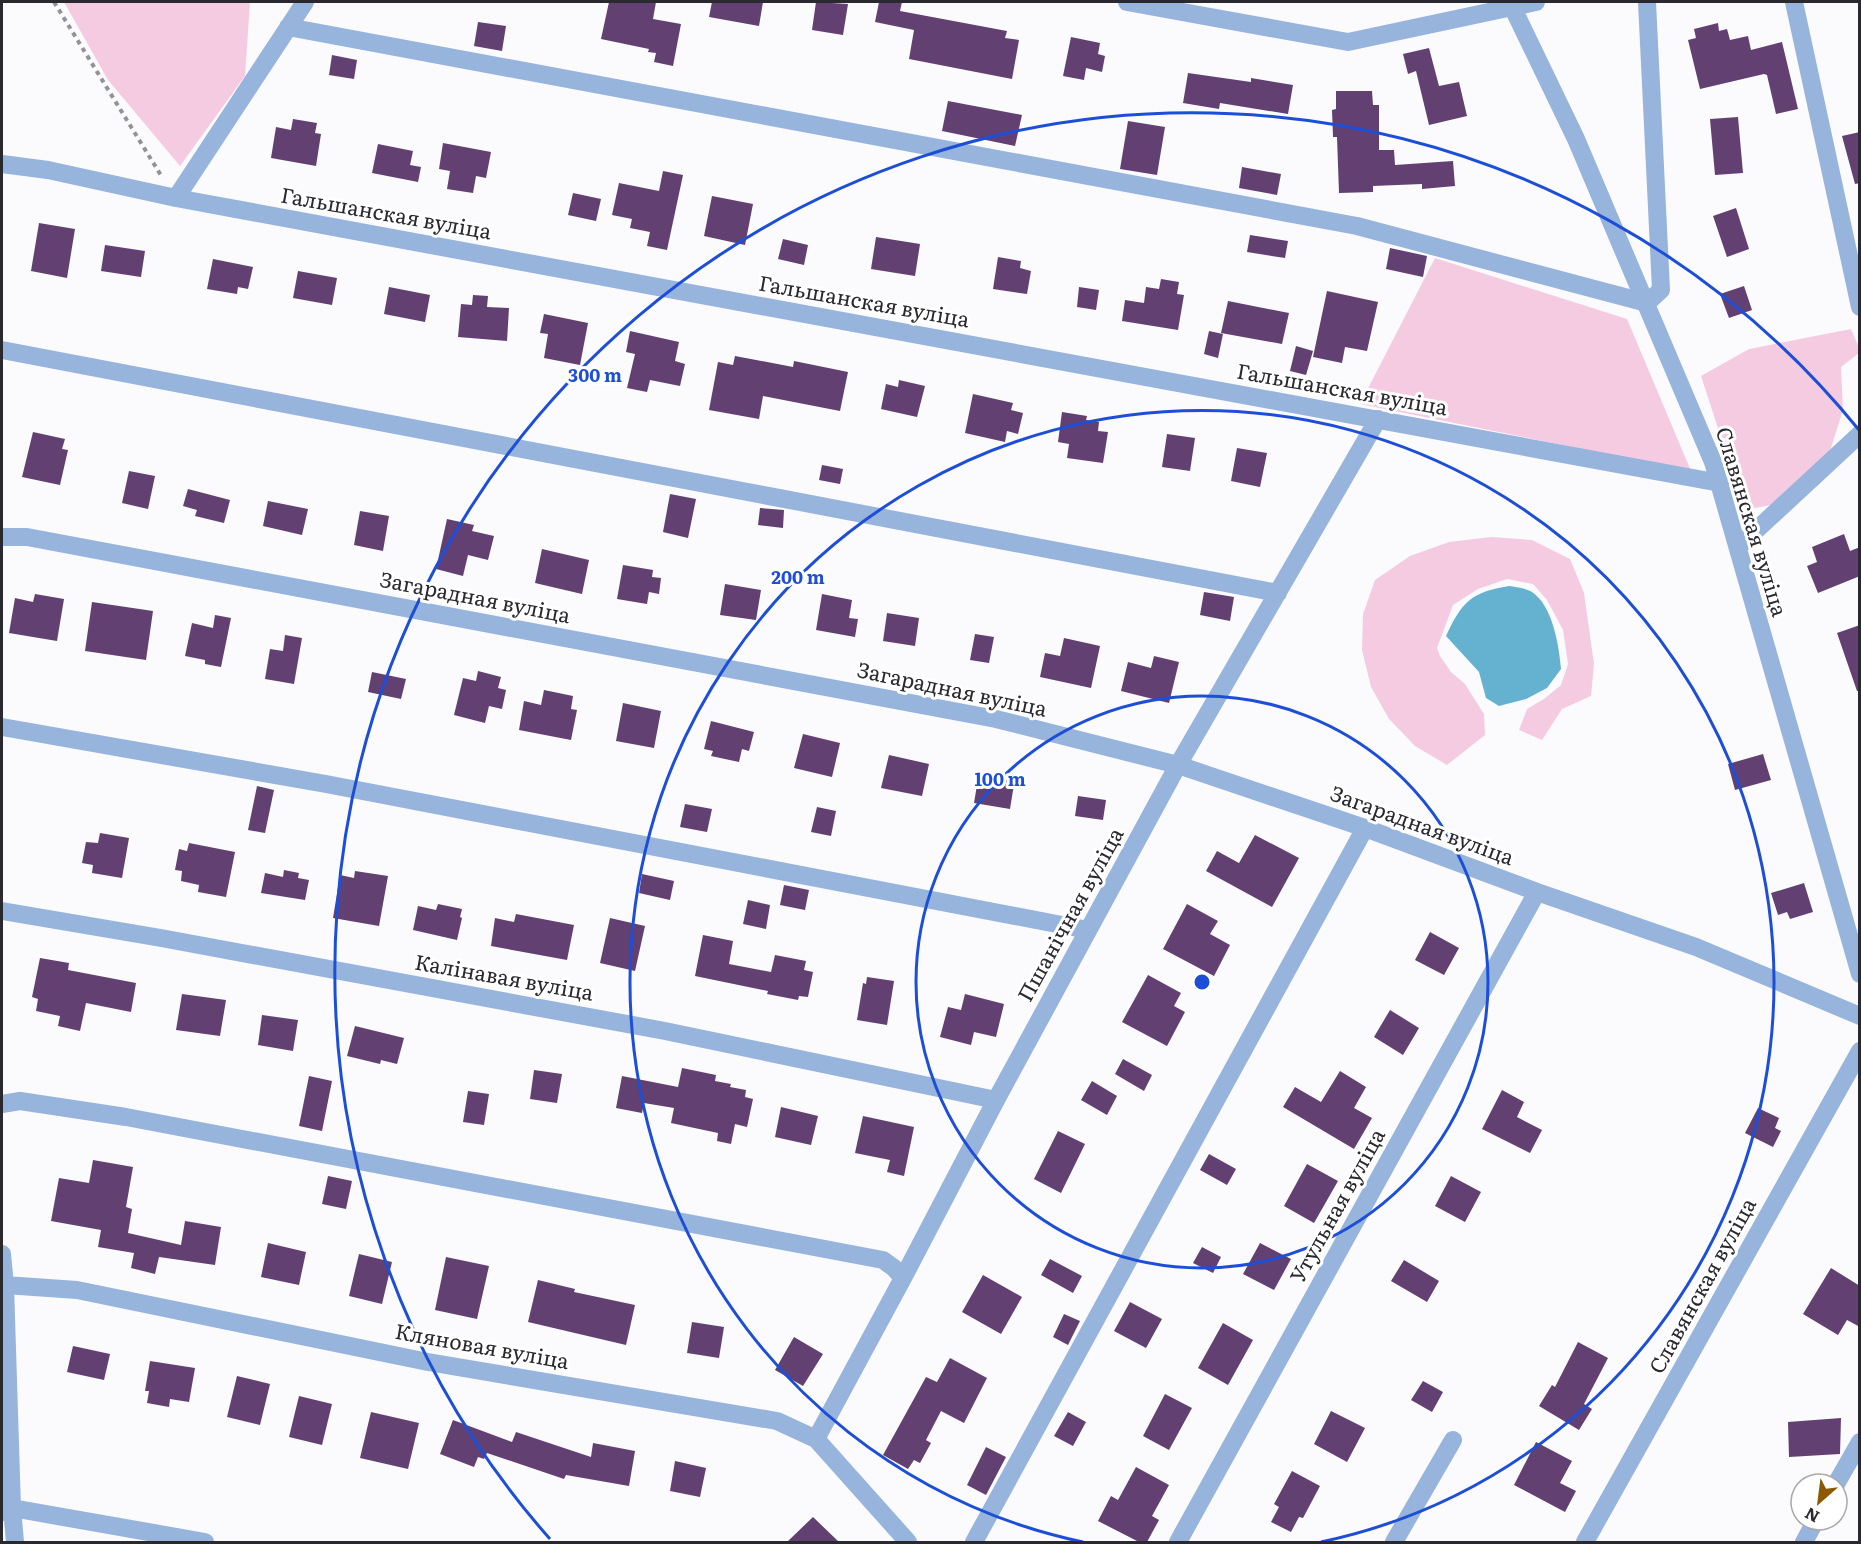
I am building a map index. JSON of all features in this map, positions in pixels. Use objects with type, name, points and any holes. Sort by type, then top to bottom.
[{"type":"street","points":[[176,198],[305,2]]},
{"type":"street","points":[[1127,2],[1348,42],[1511,4],[1536,2]]},
{"type":"street","points":[[288,27],[1357,226],[1647,303],[1661,290],[1647,2]]},
{"type":"street","points":[[1794,2],[1860,307]]},
{"type":"street","name":"Славянская вуліца","points":[[1511,4],[1576,140],[1647,303],[1720,483],[1860,974]]},
{"type":"street","name":"Гальшанская вуліца","points":[[2,164],[48,170],[176,198],[1720,483]]},
{"type":"street","points":[[2,350],[1278,593]]},
{"type":"street","name":"Пшанічная вуліца","points":[[816,1439],[996,1100],[1178,765],[1378,419]]},
{"type":"street","points":[[1738,547],[1860,434]]},
{"type":"street","name":"Загарадная вуліца","points":[[2,537],[38,539],[996,719],[1178,765],[1365,828],[1537,892],[1696,947],[1860,1016]]},
{"type":"street","points":[[2,728],[326,784],[1088,930]]},
{"type":"street","points":[[974,1542],[1365,828]]},
{"type":"street","name":"Утульная вуліца","points":[[1178,1542],[1537,892]]},
{"type":"street","name":"Калінавая вуліца","points":[[2,911],[665,1031],[996,1100]]},
{"type":"street","name":"Славянская вуліца","points":[[1585,1542],[1860,1051]]},
{"type":"street","points":[[2,1104],[20,1101],[126,1117],[883,1260],[903,1278]]},
{"type":"street","points":[[2,1254],[7,1510],[15,1542]]},
{"type":"street","name":"Кляновая вуліца","points":[[3,1285],[77,1290],[428,1362],[777,1421],[816,1439],[908,1542]]},
{"type":"street","points":[[1394,1542],[1453,1440]]},
{"type":"street","points":[[1843,1472],[1860,1442]]},
{"type":"street","points":[[7,1510],[205,1542]]},
{"type":"path","points":[[54,2],[176,198]]},
{"type":"shaded area","points":[[64,2],[250,2],[245,76],[180,166],[108,80]]},
{"type":"shaded area","points":[[1435,258],[1627,319],[1691,471],[1360,404]]},
{"type":"shaded area","points":[[1851,329],[1859,353],[1841,367],[1843,410],[1830,451],[1776,504],[1755,508],[1742,502],[1701,376],[1749,349]]},
{"type":"shaded area","points":[[1491,537],[1532,540],[1570,559],[1584,593],[1594,664],[1591,696],[1562,709],[1542,740],[1519,730],[1527,709],[1561,685],[1568,664],[1563,630],[1547,600],[1533,584],[1507,579],[1478,589],[1453,605],[1437,648],[1451,672],[1465,684],[1484,714],[1485,735],[1447,765],[1415,746],[1389,719],[1371,687],[1362,650],[1363,614],[1375,580],[1410,556],[1449,542]]},
{"type":"water","points":[[1509,586],[1532,592],[1545,607],[1554,627],[1561,669],[1547,688],[1526,699],[1499,706],[1486,698],[1479,672],[1446,636],[1457,615],[1469,600],[1496,588]]},
{"type":"building","points":[[609,2],[656,2],[653,19],[681,24],[673,66],[654,62],[656,53],[648,52],[649,49],[601,39]]},
{"type":"building","points":[[712,2],[763,2],[759,26],[709,17]]},
{"type":"building","points":[[816,2],[848,4],[843,35],[812,30]]},
{"type":"building","points":[[879,2],[902,2],[900,11],[1007,31],[1005,38],[1019,40],[1012,79],[909,59],[914,30],[875,22]]},
{"type":"building","points":[[478,22],[506,26],[502,51],[474,46]]},
{"type":"building","points":[[1718,23],[1719,31],[1727,29],[1730,40],[1748,36],[1751,50],[1782,42],[1798,109],[1776,114],[1767,75],[1764,74],[1700,89],[1688,40],[1696,38],[1694,29]]},
{"type":"building","points":[[1071,37],[1100,43],[1098,54],[1105,56],[1102,72],[1086,68],[1084,80],[1063,76]]},
{"type":"building","points":[[1429,48],[1439,86],[1459,82],[1467,116],[1429,125],[1416,71],[1408,74],[1403,54]]},
{"type":"building","points":[[332,55],[357,60],[354,79],[329,75]]},
{"type":"building","points":[[1188,73],[1251,82],[1251,78],[1293,85],[1288,114],[1220,103],[1219,109],[1183,103]]},
{"type":"building","points":[[1336,91],[1372,91],[1373,105],[1379,105],[1379,150],[1394,150],[1395,165],[1453,161],[1455,186],[1422,189],[1422,184],[1373,186],[1373,192],[1339,193],[1337,137],[1333,137],[1332,110],[1336,109]]},
{"type":"building","points":[[948,101],[1022,115],[1015,146],[942,131]]},
{"type":"building","points":[[1738,117],[1743,173],[1715,175],[1710,119]]},
{"type":"building","points":[[293,119],[317,123],[315,133],[321,134],[316,166],[271,158],[276,127],[291,130]]},
{"type":"building","points":[[1128,121],[1165,127],[1157,175],[1120,169]]},
{"type":"building","points":[[1860,132],[1860,183],[1855,184],[1842,136]]},
{"type":"building","points":[[443,143],[491,152],[486,178],[476,176],[473,193],[447,189],[450,171],[439,169]]},
{"type":"building","points":[[378,144],[413,151],[410,165],[421,167],[418,182],[372,173]]},
{"type":"building","points":[[1242,167],[1281,174],[1277,195],[1239,188]]},
{"type":"building","points":[[663,171],[683,175],[667,250],[647,246],[650,232],[630,228],[632,219],[612,215],[619,183],[659,191]]},
{"type":"building","points":[[573,193],[601,199],[596,221],[568,215]]},
{"type":"building","points":[[712,196],[753,204],[745,245],[704,236]]},
{"type":"building","points":[[1736,208],[1749,249],[1727,257],[1713,216]]},
{"type":"building","points":[[39,223],[75,229],[67,278],[31,271]]},
{"type":"building","points":[[1250,235],[1288,241],[1285,258],[1247,252]]},
{"type":"building","points":[[876,237],[920,244],[915,276],[871,269]]},
{"type":"building","points":[[783,239],[808,245],[804,265],[778,259]]},
{"type":"building","points":[[105,245],[145,251],[141,277],[101,271]]},
{"type":"building","points":[[1390,248],[1427,256],[1423,277],[1386,269]]},
{"type":"building","points":[[998,257],[1021,261],[1020,268],[1031,271],[1027,294],[993,289]]},
{"type":"building","points":[[213,259],[253,267],[248,289],[238,287],[237,294],[207,289]]},
{"type":"building","points":[[298,271],[337,278],[332,305],[293,298]]},
{"type":"building","points":[[1161,279],[1179,282],[1177,294],[1184,295],[1178,330],[1122,321],[1125,300],[1144,303],[1146,287],[1159,289]]},
{"type":"building","points":[[1744,286],[1752,310],[1729,318],[1720,294]]},
{"type":"building","points":[[389,287],[430,295],[425,322],[384,314]]},
{"type":"building","points":[[1079,287],[1099,290],[1096,310],[1077,307]]},
{"type":"building","points":[[1327,291],[1378,302],[1367,351],[1345,347],[1342,363],[1313,357]]},
{"type":"building","points":[[473,295],[488,296],[487,307],[509,308],[507,341],[458,337],[461,304],[472,305]]},
{"type":"building","points":[[1228,301],[1289,313],[1282,344],[1221,333]]},
{"type":"building","points":[[544,314],[588,323],[580,365],[544,358],[548,334],[540,333]]},
{"type":"building","points":[[630,331],[679,342],[675,361],[685,364],[680,386],[650,380],[647,392],[627,388],[635,354],[626,352]]},
{"type":"building","points":[[1209,331],[1223,334],[1218,358],[1204,354]]},
{"type":"building","points":[[1296,346],[1313,351],[1306,375],[1290,371]]},
{"type":"building","points":[[735,356],[793,367],[794,361],[848,372],[840,411],[763,396],[759,419],[709,410],[718,362],[733,365]]},
{"type":"building","points":[[899,380],[925,386],[917,417],[881,409],[886,384],[898,387]]},
{"type":"building","points":[[973,394],[1013,403],[1011,410],[1023,413],[1018,434],[1007,431],[1005,442],[965,433]]},
{"type":"building","points":[[1062,412],[1087,416],[1086,420],[1099,422],[1098,431],[1108,432],[1103,463],[1067,458],[1069,444],[1058,442]]},
{"type":"building","points":[[33,432],[65,439],[62,449],[68,450],[60,485],[22,477]]},
{"type":"building","points":[[1167,434],[1195,438],[1190,471],[1162,467]]},
{"type":"building","points":[[1237,448],[1267,453],[1260,487],[1231,481]]},
{"type":"building","points":[[822,465],[843,469],[840,484],[819,480]]},
{"type":"building","points":[[129,471],[155,476],[148,509],[122,503]]},
{"type":"building","points":[[188,489],[230,500],[224,523],[195,516],[197,510],[183,506]]},
{"type":"building","points":[[670,494],[696,499],[688,538],[663,532]]},
{"type":"building","points":[[268,501],[308,509],[302,535],[263,526]]},
{"type":"building","points":[[760,508],[784,510],[783,528],[758,525]]},
{"type":"building","points":[[360,511],[389,516],[383,551],[354,545]]},
{"type":"building","points":[[447,519],[474,525],[472,531],[494,536],[488,560],[468,555],[463,576],[436,569]]},
{"type":"building","points":[[1844,534],[1850,551],[1860,547],[1860,576],[1818,593],[1807,566],[1817,562],[1812,547]]},
{"type":"building","points":[[542,549],[589,560],[582,594],[535,583]]},
{"type":"building","points":[[623,565],[653,570],[652,577],[661,578],[659,594],[649,592],[647,604],[617,599]]},
{"type":"building","points":[[725,584],[761,590],[756,620],[720,615]]},
{"type":"building","points":[[1204,592],[1234,597],[1230,621],[1200,615]]},
{"type":"building","points":[[35,594],[64,599],[57,641],[9,633],[15,598],[33,602]]},
{"type":"building","points":[[822,594],[852,600],[849,618],[858,619],[855,637],[816,630]]},
{"type":"building","points":[[92,602],[153,611],[146,660],[85,651]]},
{"type":"building","points":[[887,613],[919,618],[915,646],[883,641]]},
{"type":"building","points":[[215,615],[231,618],[221,667],[205,664],[205,660],[185,656],[192,623],[213,628]]},
{"type":"building","points":[[1860,625],[1860,691],[1857,691],[1837,633]]},
{"type":"building","points":[[975,634],[994,637],[989,663],[970,660]]},
{"type":"building","points":[[285,635],[302,638],[294,684],[265,679],[270,649],[283,651]]},
{"type":"building","points":[[1064,638],[1100,646],[1091,688],[1040,677],[1045,653],[1060,656]]},
{"type":"building","points":[[1154,656],[1179,662],[1169,703],[1121,691],[1128,662],[1151,668]]},
{"type":"building","points":[[478,671],[501,677],[498,688],[506,690],[502,709],[489,706],[485,723],[454,715],[463,678],[476,681]]},
{"type":"building","points":[[372,672],[406,679],[401,699],[368,692]]},
{"type":"building","points":[[544,690],[573,696],[571,709],[577,710],[571,740],[519,730],[524,701],[541,705]]},
{"type":"building","points":[[623,703],[661,711],[654,748],[616,741]]},
{"type":"building","points":[[711,721],[754,732],[749,751],[742,749],[739,762],[711,756],[713,751],[704,749]]},
{"type":"building","points":[[803,734],[840,743],[832,777],[794,768]]},
{"type":"building","points":[[1763,754],[1771,780],[1735,790],[1728,764]]},
{"type":"building","points":[[889,755],[929,764],[922,796],[881,788]]},
{"type":"building","points":[[979,773],[1015,778],[1010,809],[974,803]]},
{"type":"building","points":[[257,786],[274,790],[265,833],[248,830]]},
{"type":"building","points":[[1078,796],[1106,800],[1103,820],[1075,816]]},
{"type":"building","points":[[685,804],[712,809],[707,832],[680,827]]},
{"type":"building","points":[[817,807],[836,811],[831,836],[811,832]]},
{"type":"building","points":[[100,833],[129,838],[122,878],[92,873],[93,865],[82,863],[86,842],[98,843]]},
{"type":"building","points":[[1255,835],[1299,858],[1272,907],[1206,871],[1217,851],[1239,863]]},
{"type":"building","points":[[189,843],[235,852],[226,897],[198,892],[199,885],[181,881],[182,871],[175,870],[179,849],[187,851]]},
{"type":"building","points":[[284,870],[299,873],[298,878],[309,880],[305,900],[261,893],[265,873],[283,877]]},
{"type":"building","points":[[355,871],[388,876],[379,926],[333,918],[340,875],[354,878]]},
{"type":"building","points":[[642,874],[674,881],[670,900],[639,893]]},
{"type":"building","points":[[1804,883],[1813,912],[1790,919],[1787,912],[1778,915],[1771,893]]},
{"type":"building","points":[[784,885],[809,890],[805,910],[780,905]]},
{"type":"building","points":[[748,900],[770,905],[766,929],[743,924]]},
{"type":"building","points":[[438,904],[462,909],[457,940],[413,930],[418,906],[436,910]]},
{"type":"building","points":[[1187,904],[1218,921],[1210,934],[1230,945],[1214,976],[1163,949]]},
{"type":"building","points":[[516,914],[574,925],[567,960],[491,946],[495,918],[514,922]]},
{"type":"building","points":[[610,918],[645,926],[635,971],[600,963]]},
{"type":"building","points":[[1430,932],[1459,948],[1444,975],[1415,960]]},
{"type":"building","points":[[703,935],[733,941],[729,964],[771,972],[775,955],[806,961],[804,970],[813,972],[808,997],[799,996],[798,1000],[767,994],[768,991],[695,976]]},
{"type":"building","points":[[40,958],[69,963],[68,970],[136,983],[131,1012],[86,1003],[80,1031],[58,1026],[60,1016],[36,1011],[38,999],[32,997]]},
{"type":"building","points":[[1148,975],[1181,993],[1174,1006],[1185,1012],[1167,1046],[1122,1022]]},
{"type":"building","points":[[867,977],[894,981],[887,1025],[857,1020],[863,983],[866,984]]},
{"type":"building","points":[[182,994],[226,1000],[220,1036],[176,1030]]},
{"type":"building","points":[[965,994],[1004,1004],[996,1037],[974,1032],[971,1045],[940,1037],[948,1007],[961,1010]]},
{"type":"building","points":[[1390,1010],[1419,1028],[1403,1055],[1374,1037]]},
{"type":"building","points":[[262,1015],[298,1020],[293,1051],[258,1045]]},
{"type":"building","points":[[355,1026],[404,1038],[397,1064],[381,1060],[380,1064],[347,1056]]},
{"type":"building","points":[[1123,1059],[1152,1075],[1144,1091],[1115,1074]]},
{"type":"building","points":[[682,1068],[716,1075],[715,1081],[746,1090],[745,1097],[753,1099],[747,1127],[735,1124],[731,1144],[717,1141],[718,1133],[671,1123],[674,1108],[644,1103],[642,1113],[616,1108],[622,1076],[678,1087]]},
{"type":"building","points":[[534,1070],[562,1074],[557,1103],[530,1099]]},
{"type":"building","points":[[1340,1071],[1366,1087],[1354,1108],[1372,1118],[1354,1149],[1283,1107],[1295,1087],[1321,1102]]},
{"type":"building","points":[[309,1076],[332,1081],[322,1131],[299,1126]]},
{"type":"building","points":[[1092,1081],[1117,1096],[1107,1115],[1081,1100]]},
{"type":"building","points":[[1502,1090],[1524,1102],[1517,1117],[1542,1130],[1530,1153],[1482,1129]]},
{"type":"building","points":[[468,1091],[489,1094],[484,1125],[463,1122]]},
{"type":"building","points":[[781,1107],[818,1116],[811,1145],[775,1137]]},
{"type":"building","points":[[1758,1108],[1779,1118],[1775,1128],[1781,1131],[1773,1147],[1745,1133]]},
{"type":"building","points":[[863,1116],[914,1127],[904,1176],[887,1172],[890,1160],[855,1153]]},
{"type":"building","points":[[1058,1131],[1085,1144],[1061,1193],[1034,1179]]},
{"type":"building","points":[[1209,1154],[1236,1169],[1227,1185],[1200,1170]]},
{"type":"building","points":[[93,1160],[133,1167],[126,1207],[132,1209],[128,1233],[181,1245],[185,1221],[221,1227],[215,1265],[159,1257],[155,1274],[131,1268],[134,1253],[98,1247],[101,1230],[51,1221],[59,1178],[89,1183]]},
{"type":"building","points":[[1307,1164],[1338,1181],[1314,1223],[1284,1206]]},
{"type":"building","points":[[328,1176],[352,1181],[346,1209],[322,1204]]},
{"type":"building","points":[[1451,1176],[1481,1192],[1465,1222],[1435,1206]]},
{"type":"building","points":[[268,1243],[306,1252],[299,1285],[261,1277]]},
{"type":"building","points":[[1260,1243],[1291,1259],[1274,1290],[1243,1274]]},
{"type":"building","points":[[1202,1247],[1221,1257],[1213,1273],[1193,1263]]},
{"type":"building","points":[[359,1254],[392,1262],[382,1304],[349,1296]]},
{"type":"building","points":[[446,1257],[489,1266],[477,1319],[435,1310]]},
{"type":"building","points":[[1050,1259],[1082,1276],[1073,1293],[1041,1275]]},
{"type":"building","points":[[1404,1260],[1439,1281],[1427,1302],[1391,1281]]},
{"type":"building","points":[[1831,1268],[1860,1286],[1860,1327],[1847,1320],[1838,1335],[1803,1314]]},
{"type":"building","points":[[983,1275],[1022,1297],[1001,1334],[962,1312]]},
{"type":"building","points":[[538,1280],[575,1289],[574,1292],[635,1305],[626,1345],[528,1322]]},
{"type":"building","points":[[1130,1302],[1162,1319],[1146,1348],[1114,1331]]},
{"type":"building","points":[[1064,1314],[1080,1321],[1068,1345],[1053,1337]]},
{"type":"building","points":[[692,1322],[724,1327],[719,1358],[687,1353]]},
{"type":"building","points":[[1223,1323],[1253,1340],[1228,1385],[1198,1368]]},
{"type":"building","points":[[794,1337],[823,1354],[803,1386],[775,1370]]},
{"type":"building","points":[[1578,1342],[1608,1358],[1584,1404],[1592,1409],[1579,1430],[1539,1406],[1552,1385],[1555,1387]]},
{"type":"building","points":[[73,1346],[110,1354],[104,1380],[67,1372]]},
{"type":"building","points":[[950,1358],[987,1378],[964,1423],[941,1411],[926,1440],[931,1443],[920,1463],[914,1460],[908,1469],[883,1455],[926,1377],[937,1382]]},
{"type":"building","points":[[150,1361],[195,1368],[189,1402],[170,1399],[169,1407],[147,1403],[149,1391],[145,1391]]},
{"type":"building","points":[[237,1376],[270,1384],[260,1425],[227,1417]]},
{"type":"building","points":[[1423,1381],[1443,1392],[1432,1412],[1411,1400]]},
{"type":"building","points":[[1165,1394],[1192,1408],[1169,1450],[1143,1436]]},
{"type":"building","points":[[299,1396],[332,1404],[322,1445],[289,1437]]},
{"type":"building","points":[[1331,1411],[1365,1428],[1347,1462],[1314,1444]]},
{"type":"building","points":[[371,1412],[419,1423],[408,1469],[360,1458]]},
{"type":"building","points":[[1068,1412],[1086,1422],[1073,1446],[1054,1436]]},
{"type":"building","points":[[1841,1418],[1840,1454],[1789,1457],[1788,1422]]},
{"type":"building","points":[[453,1420],[512,1442],[516,1432],[591,1457],[593,1443],[635,1451],[629,1486],[566,1475],[564,1479],[487,1453],[484,1459],[478,1457],[474,1467],[440,1454]]},
{"type":"building","points":[[1536,1442],[1572,1461],[1560,1483],[1576,1491],[1565,1512],[1514,1485]]},
{"type":"building","points":[[986,1447],[1006,1457],[986,1495],[967,1485]]},
{"type":"building","points":[[675,1461],[706,1468],[700,1497],[670,1491]]},
{"type":"building","points":[[1136,1467],[1169,1485],[1152,1516],[1159,1520],[1147,1542],[1139,1542],[1098,1521],[1111,1496],[1118,1500]]},
{"type":"building","points":[[1292,1471],[1320,1486],[1303,1518],[1299,1517],[1291,1532],[1271,1522],[1279,1507],[1274,1504]]},
{"type":"building","points":[[813,1517],[839,1542],[787,1542]]}]
